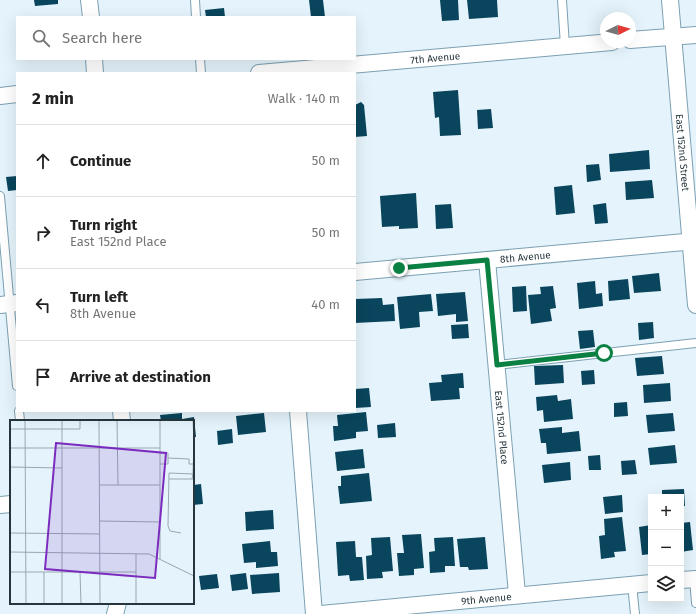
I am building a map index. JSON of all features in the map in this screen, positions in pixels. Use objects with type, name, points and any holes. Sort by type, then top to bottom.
[{"type":"street","points":[[89,0],[90,16]]},
{"type":"street","name":"East 152nd Street","points":[[670,0],[693,241],[696,305]]},
{"type":"street","points":[[636,40],[696,35]]},
{"type":"street","name":"7th Avenue","points":[[270,72],[600,43]]},
{"type":"street","points":[[94,60],[95,72]]},
{"type":"street","points":[[0,96],[16,94]]},
{"type":"street","name":"8th Avenue","points":[[356,272],[693,241]]},
{"type":"street","name":"East 152nd Place","points":[[487,260],[517,594]]},
{"type":"street","points":[[298,412],[314,614]]},
{"type":"street","points":[[0,505],[10,504]]},
{"type":"street","name":"9th Avenue","points":[[321,614],[517,594],[648,583]]},
{"type":"street","points":[[115,614],[118,604]]},
{"type":"lane","points":[[195,0],[196,16]]},
{"type":"lane","points":[[562,0],[565,46]]},
{"type":"lane","points":[[200,60],[201,72]]},
{"type":"lane","points":[[0,197],[16,376]]},
{"type":"lane","points":[[497,365],[696,343]]},
{"type":"lane","points":[[690,580],[696,603]]},
{"type":"lane","points":[[632,584],[635,614]]},
{"type":"building","points":[[34,0],[58,0],[58,4],[35,6]]},
{"type":"building","points":[[309,0],[323,0],[325,16],[311,16]]},
{"type":"building","points":[[440,0],[458,0],[459,20],[442,21]]},
{"type":"building","points":[[467,0],[497,0],[498,17],[469,19]]},
{"type":"building","points":[[224,8],[225,16],[206,16],[205,10]]},
{"type":"building","points":[[458,90],[461,135],[440,136],[439,117],[435,118],[433,92]]},
{"type":"building","points":[[361,102],[364,105],[367,136],[356,137],[356,104]]},
{"type":"building","points":[[491,109],[493,128],[478,129],[477,110]]},
{"type":"building","points":[[649,150],[650,169],[610,172],[609,154]]},
{"type":"building","points":[[599,164],[601,180],[587,182],[586,165]]},
{"type":"building","points":[[16,176],[16,190],[8,191],[6,177]]},
{"type":"building","points":[[652,180],[654,198],[626,200],[625,182]]},
{"type":"building","points":[[572,185],[575,213],[556,215],[554,187]]},
{"type":"building","points":[[416,193],[418,228],[399,229],[399,226],[382,227],[380,196]]},
{"type":"building","points":[[606,203],[608,223],[595,224],[593,205]]},
{"type":"building","points":[[451,204],[453,228],[436,229],[435,205]]},
{"type":"building","points":[[659,273],[661,291],[634,293],[632,276]]},
{"type":"building","points":[[628,279],[630,299],[609,301],[608,281]]},
{"type":"building","points":[[595,281],[596,294],[602,293],[603,306],[579,309],[577,283]]},
{"type":"building","points":[[526,286],[527,311],[513,312],[512,287]]},
{"type":"building","points":[[553,286],[556,308],[550,309],[552,321],[531,324],[528,295],[541,294],[540,287]]},
{"type":"building","points":[[465,292],[468,321],[456,322],[456,314],[438,316],[436,294]]},
{"type":"building","points":[[431,294],[433,311],[419,312],[420,327],[400,329],[397,297]]},
{"type":"building","points":[[382,298],[383,305],[394,304],[395,321],[356,323],[356,299]]},
{"type":"building","points":[[653,322],[654,338],[639,340],[638,323]]},
{"type":"building","points":[[468,324],[469,338],[452,339],[451,325]]},
{"type":"building","points":[[593,330],[595,347],[580,349],[578,331]]},
{"type":"building","points":[[662,356],[664,374],[637,376],[635,358]]},
{"type":"building","points":[[563,365],[564,383],[535,385],[534,366]]},
{"type":"building","points":[[594,370],[595,384],[582,385],[581,371]]},
{"type":"building","points":[[463,373],[464,388],[459,388],[460,399],[431,401],[429,383],[442,382],[441,375]]},
{"type":"building","points":[[670,383],[671,401],[644,403],[643,385]]},
{"type":"building","points":[[369,388],[371,407],[356,408],[356,389]]},
{"type":"building","points":[[557,395],[558,401],[571,399],[573,419],[544,422],[543,410],[537,411],[536,397]]},
{"type":"building","points":[[627,402],[628,416],[614,417],[614,403]]},
{"type":"building","points":[[366,412],[368,431],[356,432],[356,438],[334,441],[333,426],[338,426],[337,415]]},
{"type":"building","points":[[182,413],[182,419],[194,417],[196,437],[194,437],[194,420],[161,420],[160,415]]},
{"type":"building","points":[[264,413],[266,432],[238,435],[236,416]]},
{"type":"building","points":[[673,413],[675,431],[648,433],[646,415]]},
{"type":"building","points":[[395,423],[396,437],[378,438],[377,425]]},
{"type":"building","points":[[562,427],[562,433],[579,431],[581,451],[547,454],[546,443],[541,443],[539,429]]},
{"type":"building","points":[[232,429],[233,443],[218,445],[217,431]]},
{"type":"building","points":[[675,445],[677,463],[650,465],[648,448]]},
{"type":"building","points":[[363,449],[365,468],[337,471],[335,452]]},
{"type":"building","points":[[600,455],[601,470],[589,470],[588,456]]},
{"type":"building","points":[[635,460],[637,474],[622,475],[621,461]]},
{"type":"building","points":[[570,462],[571,480],[544,483],[542,465]]},
{"type":"building","points":[[369,473],[372,501],[340,504],[338,486],[341,486],[341,476]]},
{"type":"building","points":[[201,484],[203,504],[194,505],[194,485]]},
{"type":"building","points":[[684,489],[685,506],[684,494],[662,494],[662,490]]},
{"type":"building","points":[[622,495],[623,512],[605,514],[603,497]]},
{"type":"building","points":[[273,510],[274,529],[246,531],[245,512]]},
{"type":"building","points":[[622,517],[626,551],[614,552],[615,557],[601,559],[599,536],[605,535],[604,519]]},
{"type":"building","points":[[690,522],[693,550],[684,552],[684,530],[684,523]]},
{"type":"building","points":[[648,526],[648,554],[642,555],[639,527]]},
{"type":"building","points":[[421,534],[424,568],[414,569],[414,575],[399,576],[397,553],[404,553],[402,535]]},
{"type":"building","points":[[390,537],[393,571],[382,572],[383,578],[367,579],[366,556],[372,555],[371,538]]},
{"type":"building","points":[[453,537],[455,566],[445,566],[445,572],[430,573],[429,552],[435,551],[434,538]]},
{"type":"building","points":[[485,537],[488,569],[469,570],[468,567],[460,567],[457,539]]},
{"type":"building","points":[[270,541],[271,552],[277,552],[278,566],[256,568],[256,562],[244,563],[242,544]]},
{"type":"building","points":[[355,541],[356,557],[362,557],[364,580],[350,581],[349,575],[338,576],[336,542]]},
{"type":"building","points":[[246,573],[248,589],[232,591],[230,575]]},
{"type":"building","points":[[279,573],[280,592],[252,594],[250,575]]},
{"type":"building","points":[[217,574],[219,588],[201,590],[199,576]]},
{"type":"route","points":[[399,268],[487,260],[497,365],[604,353]]}]
